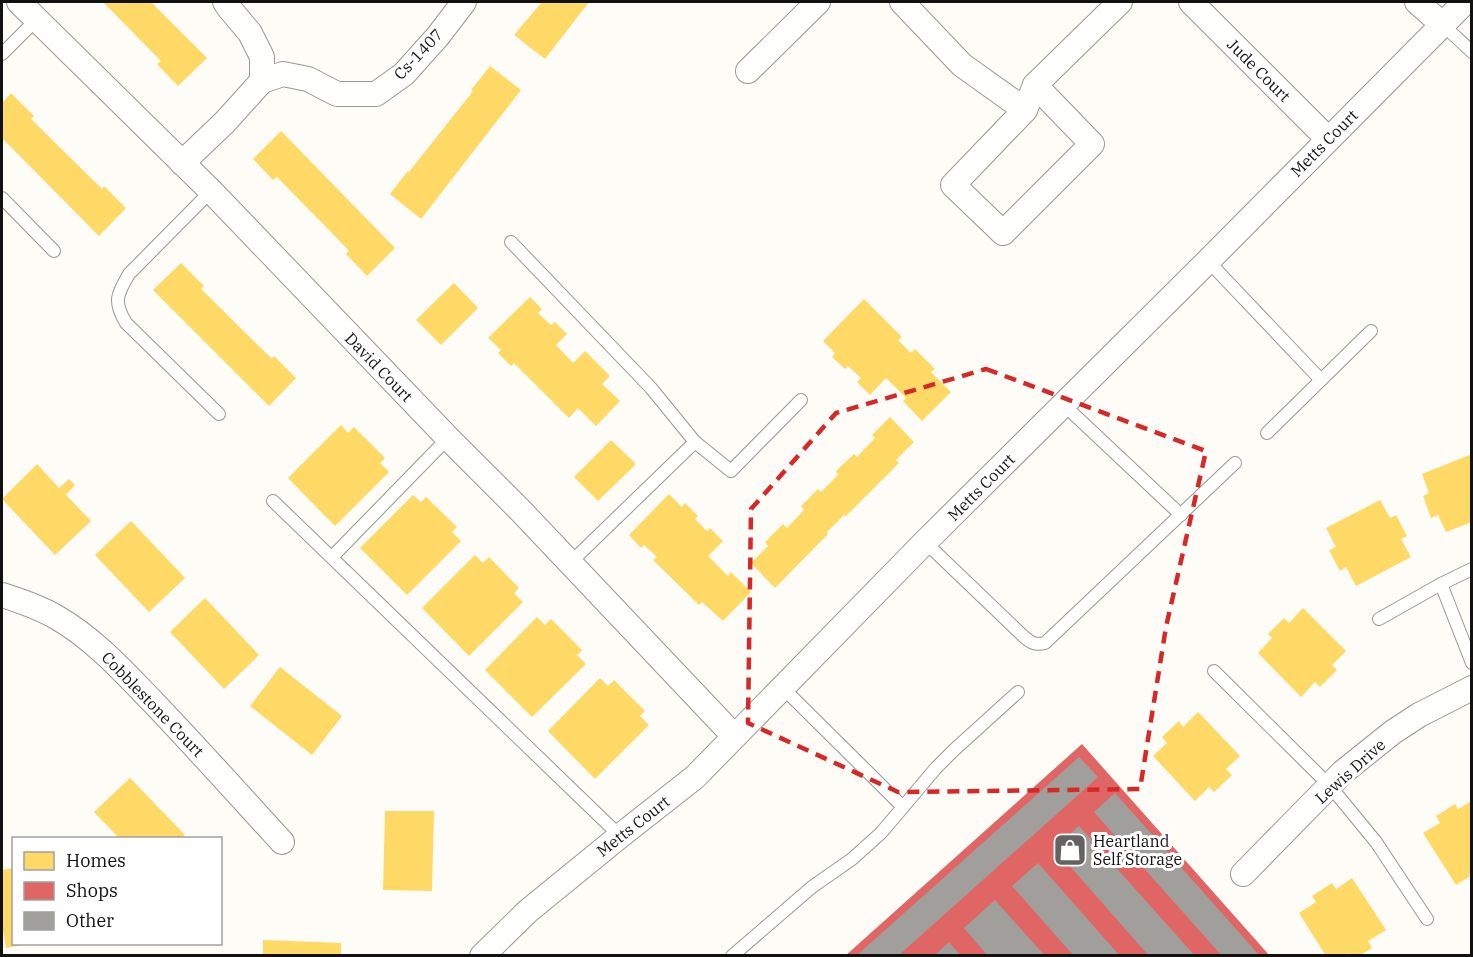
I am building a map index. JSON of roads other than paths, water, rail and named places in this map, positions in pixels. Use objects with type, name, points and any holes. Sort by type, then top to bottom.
[{"type":"street","name":"David Court","points":[[20,2],[211,191],[521,511],[734,736]]},
{"type":"street","points":[[182,163],[225,122],[262,81],[262,57],[250,33],[225,2]]},
{"type":"street","name":"Cs-1407","points":[[262,81],[283,74],[308,79],[337,94],[376,94],[404,74],[464,2]]},
{"type":"street","points":[[748,71],[818,2]]},
{"type":"street","points":[[902,2],[962,64],[1025,110]]},
{"type":"street","points":[[1035,85],[1092,144],[1003,233],[953,186],[1025,110],[1035,85],[1120,2]]},
{"type":"street","name":"Jude Court","points":[[1191,2],[1328,139]]},
{"type":"street","points":[[1418,2],[1442,24]]},
{"type":"street","name":"Metts Court","points":[[482,956],[528,911],[695,777],[925,542],[1065,405],[1465,2]]},
{"type":"street","name":"Cobblestone Court","points":[[2,595],[29,604],[58,618],[93,643],[170,719],[282,842]]},
{"type":"street","name":"Lewis Drive","points":[[1243,874],[1343,772],[1419,714],[1472,688]]},
{"type":"lane","points":[[2,54],[37,19]]},
{"type":"lane","points":[[1442,24],[1472,52]]},
{"type":"lane","points":[[211,191],[129,274],[120,288],[117,300],[120,313],[126,323],[219,414]]},
{"type":"lane","points":[[2,198],[54,251]]},
{"type":"lane","points":[[512,242],[651,388],[695,442],[731,471],[801,400]]},
{"type":"lane","points":[[1208,261],[1321,380]]},
{"type":"lane","points":[[1267,433],[1371,331]]},
{"type":"lane","points":[[1065,405],[1181,515]]},
{"type":"lane","points":[[332,557],[448,438]]},
{"type":"lane","points":[[570,563],[695,442]]},
{"type":"lane","points":[[925,542],[1030,642],[1037,645],[1045,643],[1235,463]]},
{"type":"lane","points":[[273,501],[620,836]]},
{"type":"lane","points":[[1379,619],[1472,569]]},
{"type":"lane","points":[[1441,584],[1472,663]]},
{"type":"lane","points":[[1214,671],[1330,786],[1376,842],[1427,919]]},
{"type":"lane","points":[[783,688],[903,807]]},
{"type":"lane","points":[[732,956],[812,887],[852,859],[880,833],[954,750],[1018,693]]},
{"type":"place","name":"Heartland Self Storage","points":[[1070,850]]}]
